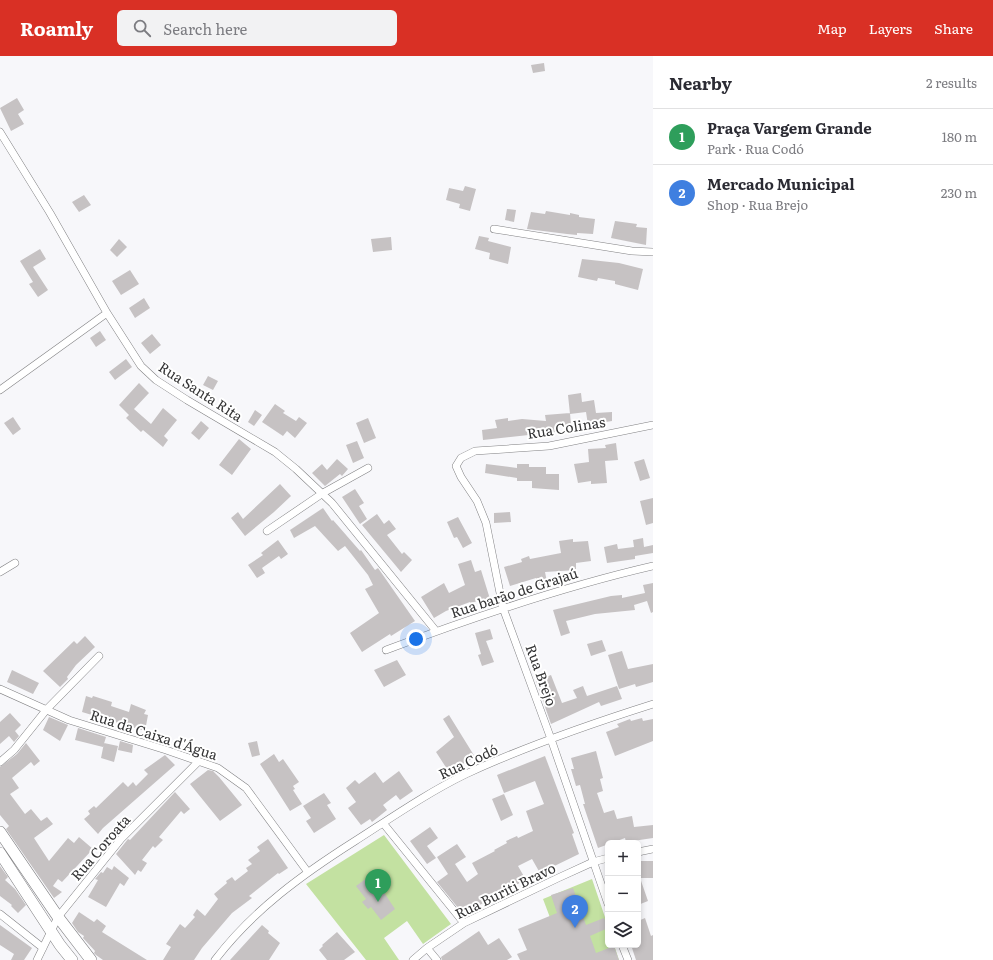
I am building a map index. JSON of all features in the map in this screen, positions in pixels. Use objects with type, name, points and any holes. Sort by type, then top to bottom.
[{"type":"street","name":"Rua Santa Rita","points":[[0,132],[50,213],[134,357],[148,373],[192,404],[275,452],[323,493],[436,632]]},
{"type":"street","points":[[494,229],[632,251],[653,252]]},
{"type":"street","points":[[0,390],[107,313]]},
{"type":"street","name":"Rua Colinas","points":[[461,458],[483,450],[549,446],[653,425]]},
{"type":"street","name":"Rua Brejo","points":[[461,458],[458,461],[457,470],[477,501],[486,523],[503,608],[551,739],[605,896]]},
{"type":"street","points":[[267,531],[323,493],[368,468]]},
{"type":"street","points":[[0,572],[15,563]]},
{"type":"street","name":"Rua barão de Grajaú","points":[[386,650],[503,608],[598,578],[653,566]]},
{"type":"street","points":[[0,762],[14,750],[47,709],[99,656]]},
{"type":"street","name":"Rua da Caixa d'Água","points":[[0,689],[70,720],[218,768],[246,788],[307,872]]},
{"type":"street","name":"Rua Codó","points":[[216,960],[259,910],[307,872],[383,823],[466,775],[551,739],[653,704]]},
{"type":"street","name":"Rua Coroata","points":[[37,960],[58,917],[121,839],[198,762]]},
{"type":"street","points":[[383,823],[464,923]]},
{"type":"street","points":[[0,832],[58,917],[91,960]]},
{"type":"street","points":[[641,851],[653,849]]},
{"type":"street","points":[[0,853],[51,929],[60,945],[72,960]]},
{"type":"street","name":"Rua Buriti Bravo","points":[[416,958],[427,948],[464,923],[593,862],[605,859]]},
{"type":"street","points":[[0,914],[43,948]]},
{"type":"street","points":[[427,948],[437,960]]},
{"type":"street","points":[[623,948],[628,960]]},
{"type":"green space","points":[[384,835],[451,924],[423,944],[407,921],[384,938],[399,960],[366,960],[306,884]]},
{"type":"green space","points":[[592,879],[605,917],[605,948],[615,948],[619,960],[566,960],[543,899]]},
{"type":"building","points":[[544,63],[545,71],[533,73],[531,65]]},
{"type":"building","points":[[17,98],[24,110],[18,114],[24,124],[11,131],[0,108]]},
{"type":"building","points":[[465,186],[476,189],[470,211],[459,208],[460,204],[446,200],[449,188],[463,191]]},
{"type":"building","points":[[84,195],[91,205],[79,212],[72,202]]},
{"type":"building","points":[[507,209],[516,210],[514,222],[505,220]]},
{"type":"building","points":[[546,211],[570,215],[570,213],[579,215],[579,217],[595,219],[593,234],[577,233],[577,235],[527,229],[531,212],[545,214]]},
{"type":"building","points":[[615,221],[637,224],[636,227],[647,228],[646,245],[611,238]]},
{"type":"building","points":[[479,236],[489,238],[488,241],[511,247],[508,264],[489,259],[490,253],[475,249]]},
{"type":"building","points":[[391,237],[392,250],[373,252],[371,239]]},
{"type":"building","points":[[119,239],[127,247],[117,257],[110,250]]},
{"type":"building","points":[[40,249],[46,259],[33,267],[48,290],[38,297],[29,284],[33,282],[20,261]]},
{"type":"building","points":[[582,259],[619,263],[643,269],[638,290],[615,284],[615,281],[598,278],[597,281],[578,277]]},
{"type":"building","points":[[130,270],[139,284],[121,295],[112,281]]},
{"type":"building","points":[[144,298],[150,308],[135,318],[129,308]]},
{"type":"building","points":[[100,331],[106,340],[96,347],[90,338]]},
{"type":"building","points":[[152,334],[161,345],[150,354],[141,343]]},
{"type":"building","points":[[126,359],[132,367],[115,380],[109,372]]},
{"type":"building","points":[[208,376],[218,381],[213,390],[203,385]]},
{"type":"building","points":[[139,383],[149,393],[134,409],[151,424],[163,408],[177,420],[164,436],[168,440],[163,447],[143,430],[141,432],[126,418],[129,415],[119,405]]},
{"type":"building","points":[[581,393],[582,402],[594,400],[596,413],[612,412],[612,421],[588,425],[586,412],[570,414],[568,395]]},
{"type":"building","points":[[275,404],[285,411],[283,413],[296,421],[299,417],[307,423],[295,438],[287,431],[283,436],[262,422]]},
{"type":"building","points":[[255,410],[262,415],[254,426],[248,422]]},
{"type":"building","points":[[570,413],[571,425],[555,427],[556,432],[483,440],[482,430],[497,428],[495,420],[508,418],[508,421],[522,419],[546,421],[545,415]]},
{"type":"building","points":[[13,417],[21,429],[13,435],[4,423]]},
{"type":"building","points":[[368,418],[376,438],[364,443],[356,423]]},
{"type":"building","points":[[201,421],[209,428],[199,440],[191,433]]},
{"type":"building","points":[[239,439],[251,449],[232,475],[219,465]]},
{"type":"building","points":[[357,441],[364,458],[353,463],[346,445]]},
{"type":"building","points":[[616,443],[618,460],[605,461],[607,483],[591,484],[591,481],[578,483],[574,464],[589,462],[588,449],[606,448],[605,445]]},
{"type":"building","points":[[337,459],[348,469],[342,476],[340,474],[325,486],[312,473],[322,464],[327,470]]},
{"type":"building","points":[[644,459],[650,478],[640,481],[634,462]]},
{"type":"building","points":[[486,464],[517,468],[517,464],[529,464],[529,467],[546,467],[546,474],[559,474],[559,490],[532,488],[532,481],[517,481],[517,478],[485,473]]},
{"type":"building","points":[[280,484],[291,496],[245,536],[231,518],[238,512],[243,519]]},
{"type":"building","points":[[355,489],[364,503],[359,506],[367,519],[360,524],[342,497]]},
{"type":"building","points":[[653,498],[653,523],[646,525],[640,501]]},
{"type":"building","points":[[323,508],[332,521],[333,520],[360,551],[361,550],[375,570],[378,568],[415,621],[391,636],[390,634],[362,652],[350,633],[379,613],[365,589],[373,585],[368,575],[345,546],[338,551],[315,526],[294,538],[290,530]]},
{"type":"building","points":[[510,512],[511,522],[494,523],[494,513]]},
{"type":"building","points":[[377,514],[384,524],[389,520],[396,529],[387,535],[402,554],[404,552],[412,560],[401,572],[362,525]]},
{"type":"building","points":[[458,517],[472,543],[463,548],[457,537],[454,538],[447,522]]},
{"type":"building","points":[[643,538],[644,547],[653,545],[653,553],[635,556],[635,559],[607,563],[604,547],[617,544],[618,549],[634,547],[633,540]]},
{"type":"building","points":[[573,539],[573,542],[588,541],[591,561],[576,563],[576,570],[545,572],[547,582],[538,585],[536,578],[510,586],[504,567],[522,562],[521,559],[529,556],[530,559],[561,553],[559,541]]},
{"type":"building","points":[[278,540],[288,554],[281,559],[279,556],[262,568],[265,573],[257,578],[248,565],[263,555],[261,553]]},
{"type":"building","points":[[471,560],[475,572],[481,570],[490,599],[480,603],[479,600],[470,604],[470,602],[446,611],[434,618],[421,597],[444,583],[449,593],[465,585],[458,564]]},
{"type":"building","points":[[653,583],[653,612],[651,613],[647,601],[634,605],[635,610],[595,614],[566,621],[570,633],[561,636],[553,610],[611,596],[622,595],[622,598],[645,593],[643,585]]},
{"type":"building","points":[[490,629],[493,639],[486,641],[494,662],[482,666],[478,655],[481,654],[475,633]]},
{"type":"building","points":[[85,636],[95,647],[76,665],[67,677],[68,679],[60,687],[43,671],[74,641],[77,644]]},
{"type":"building","points":[[602,640],[606,651],[591,656],[587,644]]},
{"type":"building","points":[[622,651],[628,669],[653,664],[653,682],[636,687],[635,684],[619,689],[608,655]]},
{"type":"building","points":[[397,660],[406,675],[384,687],[374,670]]},
{"type":"building","points":[[12,670],[39,683],[33,694],[7,682]]},
{"type":"building","points":[[551,675],[562,703],[577,698],[573,690],[583,686],[587,696],[617,686],[622,699],[601,706],[599,702],[551,724],[536,681]]},
{"type":"building","points":[[86,696],[92,698],[93,696],[112,702],[111,706],[129,712],[131,704],[146,710],[144,714],[148,715],[145,731],[82,712]]},
{"type":"building","points":[[10,713],[21,725],[15,731],[19,736],[14,742],[9,736],[0,744],[0,722]]},
{"type":"building","points":[[449,715],[475,757],[449,772],[436,752],[454,737],[443,719]]},
{"type":"building","points":[[49,717],[68,725],[60,741],[43,730]]},
{"type":"building","points":[[642,718],[643,721],[653,719],[653,741],[615,756],[606,732],[619,727],[617,724],[630,719],[631,721]]},
{"type":"building","points":[[78,728],[106,737],[103,747],[75,740]]},
{"type":"building","points":[[120,741],[133,745],[132,753],[118,750]]},
{"type":"building","points":[[257,741],[260,755],[252,757],[248,743]]},
{"type":"building","points":[[26,743],[40,761],[34,766],[31,762],[12,778],[19,788],[10,794],[25,814],[31,809],[41,821],[47,817],[53,824],[34,838],[49,861],[68,838],[74,843],[79,837],[93,849],[62,882],[58,879],[53,886],[62,892],[54,898],[6,829],[9,826],[0,815],[0,767],[17,754]]},
{"type":"building","points":[[104,743],[118,746],[114,762],[101,758]]},
{"type":"building","points":[[596,751],[603,778],[600,779],[603,791],[597,793],[604,813],[614,810],[617,819],[632,816],[634,827],[653,825],[653,838],[640,840],[626,840],[625,838],[620,840],[605,840],[605,845],[598,848],[583,804],[585,804],[580,785],[576,786],[571,769],[574,769],[571,758]]},
{"type":"building","points":[[274,754],[279,762],[283,759],[299,782],[293,786],[295,789],[293,790],[302,804],[290,811],[260,764]]},
{"type":"building","points":[[165,755],[175,765],[98,834],[84,819],[90,814],[88,811],[94,806],[96,808],[123,782],[128,787],[133,782],[136,786],[148,774],[144,770]]},
{"type":"building","points":[[545,756],[574,833],[572,834],[579,854],[540,873],[532,859],[518,866],[526,880],[499,893],[500,894],[463,914],[437,882],[448,874],[437,857],[457,844],[466,857],[455,864],[467,882],[478,874],[472,863],[495,851],[494,850],[507,843],[506,841],[517,836],[518,838],[533,831],[526,811],[544,804],[535,781],[504,793],[497,775]]},
{"type":"building","points":[[208,770],[213,771],[219,777],[242,805],[220,821],[190,784]]},
{"type":"building","points":[[399,771],[413,791],[400,800],[396,795],[383,805],[387,810],[372,822],[370,819],[361,825],[348,808],[356,802],[346,788],[355,780],[359,784],[375,772],[383,783]]},
{"type":"building","points":[[175,792],[190,809],[184,814],[181,811],[159,837],[163,840],[155,848],[153,846],[142,860],[147,863],[141,872],[138,870],[135,875],[116,854],[128,839],[130,840]]},
{"type":"building","points":[[324,793],[331,803],[327,805],[336,819],[314,833],[306,821],[311,818],[303,806]]},
{"type":"building","points":[[504,794],[513,815],[501,821],[492,799]]},
{"type":"building","points":[[430,827],[438,838],[427,846],[436,858],[427,864],[410,841]]},
{"type":"building","points":[[268,839],[288,868],[279,874],[278,873],[249,896],[252,898],[232,913],[202,948],[194,960],[163,960],[171,947],[166,944],[180,924],[185,928],[195,917],[193,915],[197,909],[205,916],[218,899],[214,894],[227,883],[226,881],[232,877],[235,881],[248,871],[246,868],[252,864],[248,860],[260,851],[257,847]]},
{"type":"building","points":[[641,861],[653,861],[653,878],[641,878]]},
{"type":"building","points":[[0,866],[8,877],[5,880],[15,889],[26,905],[18,913],[11,906],[12,905],[0,896]]},
{"type":"building","points":[[114,866],[129,878],[124,886],[120,883],[106,907],[88,897],[98,880],[95,879],[101,872],[103,873],[107,867],[112,870]]},
{"type":"building","points":[[367,878],[377,891],[381,888],[395,909],[381,920],[371,907],[368,909],[362,902],[366,899],[356,886]]},
{"type":"building","points":[[641,881],[648,901],[641,904]]},
{"type":"building","points":[[573,888],[586,925],[604,918],[605,920],[605,929],[590,936],[596,953],[609,948],[615,948],[619,960],[520,960],[517,954],[527,950],[518,929],[557,913],[551,895]]},
{"type":"building","points":[[79,912],[94,922],[97,919],[106,926],[102,932],[147,960],[103,960],[94,953],[95,951],[83,938],[84,936],[78,932],[72,923]]},
{"type":"building","points":[[645,918],[651,936],[653,935],[653,960],[636,960],[632,948],[641,948],[641,920]]},
{"type":"building","points":[[0,925],[32,948],[24,960],[11,960],[14,954],[0,945]]},
{"type":"building","points":[[262,925],[269,931],[268,933],[280,943],[269,960],[230,960]]},
{"type":"building","points":[[479,931],[488,945],[499,938],[512,957],[507,960],[442,960],[441,957]]},
{"type":"building","points":[[337,932],[355,952],[344,960],[327,960],[319,950],[323,946],[322,945]]},
{"type":"place","name":"Praça Vargem Grande","points":[[378,902]]},
{"type":"place","name":"Mercado Municipal","points":[[575,928]]}]
